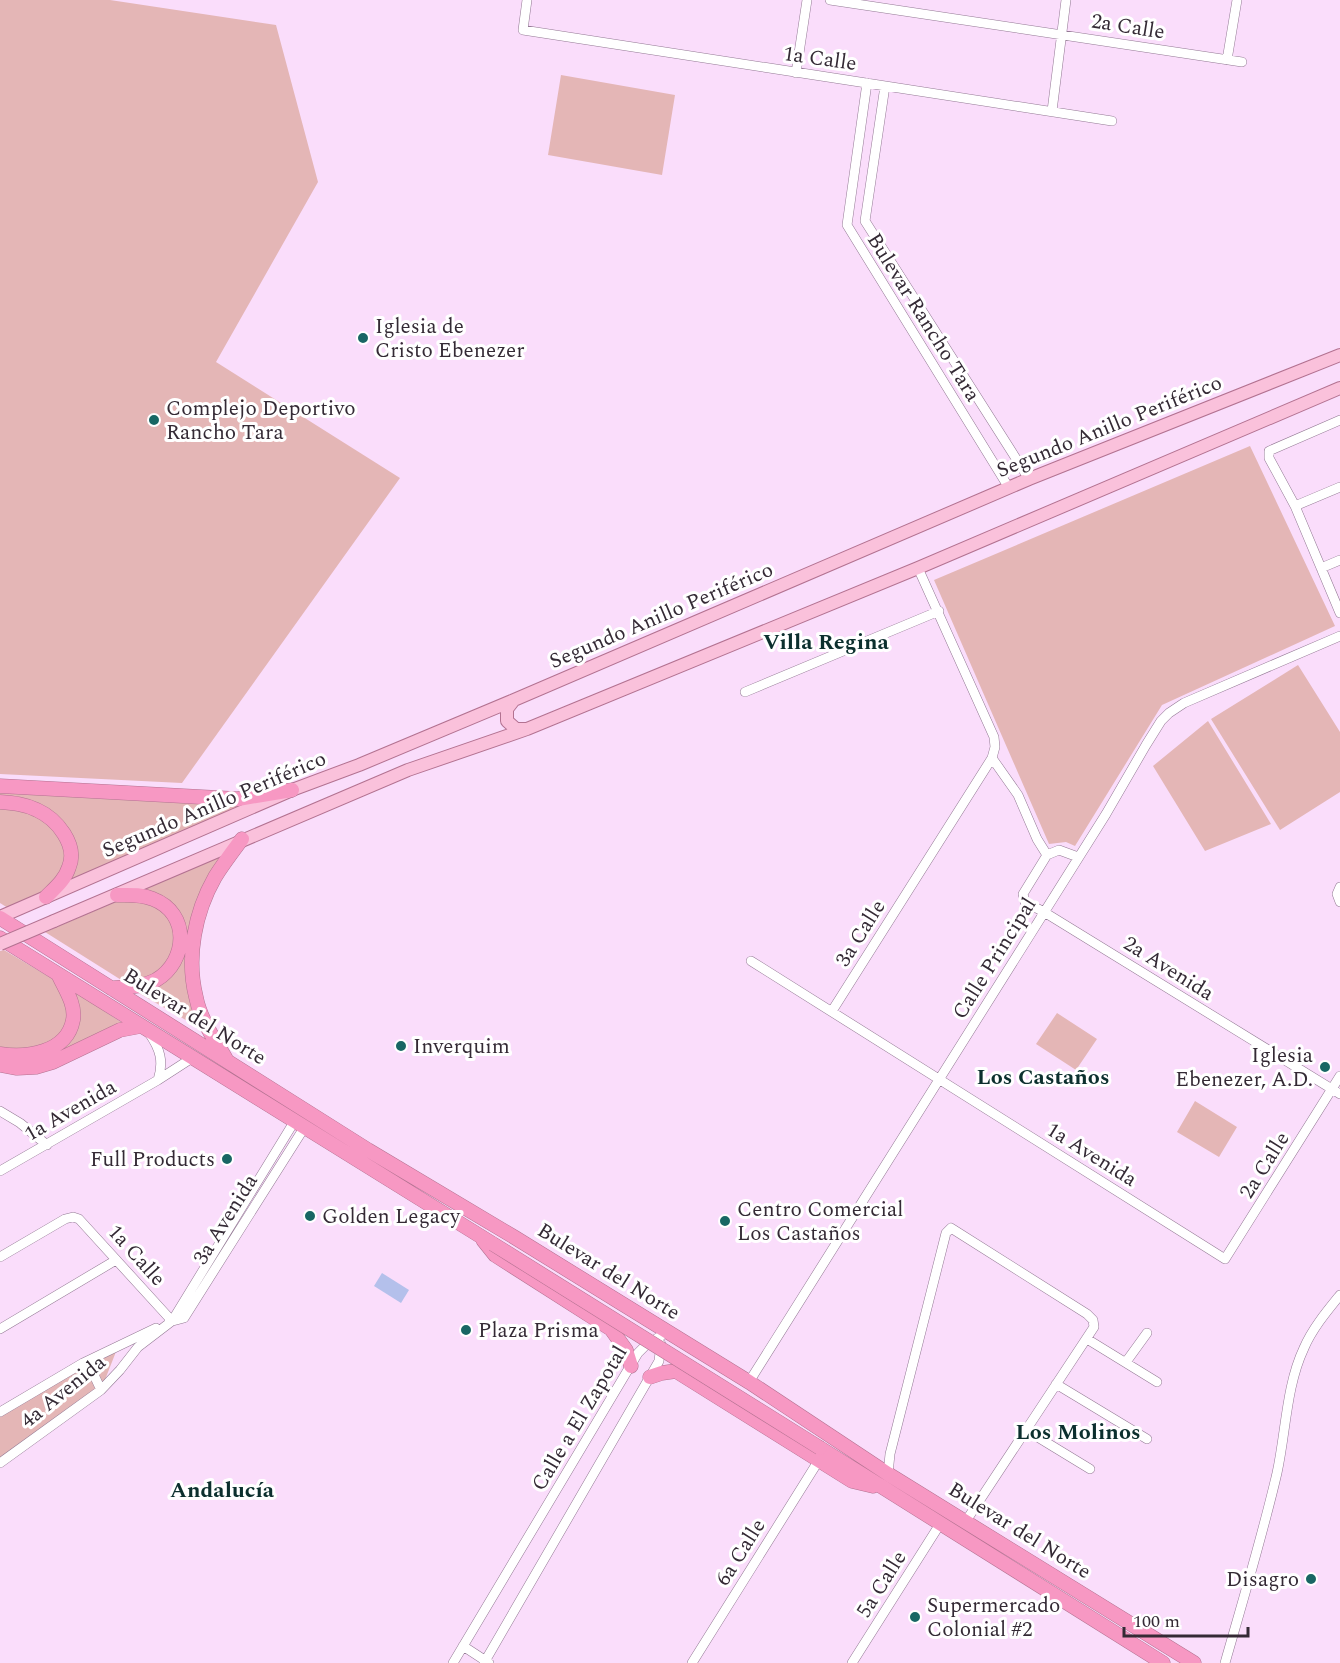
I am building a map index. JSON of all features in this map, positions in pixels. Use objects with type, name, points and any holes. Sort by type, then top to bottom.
[{"type":"highway","points":[[0,786],[238,798],[292,790]]},
{"type":"highway","points":[[0,802],[16,803],[38,810],[53,820],[64,834],[70,849],[70,865],[63,880],[46,897]]},
{"type":"highway","points":[[227,1061],[206,1024],[196,998],[192,967],[194,933],[202,904],[215,876],[242,839]]},
{"type":"highway","points":[[111,988],[141,985],[168,972],[177,958],[182,939],[178,924],[168,908],[155,899],[136,895],[117,895]]},
{"type":"highway","name":"Bulevar del Norte","points":[[0,917],[368,1150],[748,1382],[888,1474],[1194,1663]]},
{"type":"highway","name":"Bulevar del Norte","points":[[0,938],[493,1244],[819,1454],[882,1487],[1163,1663]]},
{"type":"highway","points":[[0,1054],[12,1056],[35,1054],[55,1046],[68,1035],[74,1019],[71,1000],[58,974]]},
{"type":"highway","points":[[0,1065],[17,1068],[36,1067],[52,1062],[120,1030],[145,1029]]},
{"type":"highway","points":[[480,1236],[495,1255],[611,1329],[621,1340],[631,1366]]},
{"type":"highway","points":[[520,1241],[524,1247],[680,1348],[836,1443],[845,1445]]},
{"type":"highway","points":[[621,1340],[638,1340],[643,1333],[640,1321]]},
{"type":"highway","points":[[680,1348],[671,1351],[668,1359],[668,1363],[676,1371],[819,1454]]},
{"type":"highway","points":[[650,1377],[662,1372],[676,1371]]},
{"type":"main road","name":"Segundo Anillo Periférico","points":[[0,917],[292,790],[359,765],[514,700],[1029,479],[1340,355]]},
{"type":"main road","name":"Segundo Anillo Periférico","points":[[0,944],[408,770],[527,729],[918,568],[1340,387]]},
{"type":"main road","points":[[514,700],[507,709],[507,721],[516,729],[527,729]]},
{"type":"street","name":"1a Calle","points":[[527,0],[523,30],[1112,121]]},
{"type":"street","points":[[796,73],[807,0]]},
{"type":"street","name":"2a Calle","points":[[830,0],[1242,62]]},
{"type":"street","points":[[1052,111],[1066,0]]},
{"type":"street","points":[[1227,60],[1238,0]]},
{"type":"street","name":"Bulevar Rancho Tara","points":[[867,83],[847,225],[1010,488]]},
{"type":"street","name":"Bulevar Rancho Tara","points":[[885,86],[865,221],[1029,479]]},
{"type":"street","points":[[862,251],[877,242]]},
{"type":"street","points":[[1340,420],[1269,451],[1269,458],[1295,506],[1340,613]]},
{"type":"street","points":[[1295,506],[1340,487]]},
{"type":"street","points":[[1321,568],[1340,560]]},
{"type":"street","points":[[746,692],[939,611],[918,568]]},
{"type":"street","name":"3a Calle","points":[[832,1011],[992,758],[995,747],[994,737],[939,611]]},
{"type":"street","name":"Calle Principal","points":[[748,1382],[1106,814],[1161,721],[1184,703],[1340,636]]},
{"type":"street","points":[[992,758],[1018,795],[1037,839],[1047,855],[1059,850],[1078,857]]},
{"type":"street","name":"2a Avenida","points":[[1047,855],[1023,894],[1025,902],[1336,1092]]},
{"type":"street","points":[[1340,887],[1337,894],[1340,902]]},
{"type":"street","name":"1a Avenida","points":[[751,961],[1225,1259]]},
{"type":"street","points":[[145,1029],[161,1055],[162,1068],[158,1080]]},
{"type":"street","name":"1a Avenida","points":[[0,1171],[192,1059]]},
{"type":"street","points":[[1336,1092],[1340,1076]]},
{"type":"street","name":"2a Calle","points":[[1225,1259],[1336,1092]]},
{"type":"street","points":[[0,1111],[47,1144]]},
{"type":"street","name":"3a Avenida","points":[[172,1321],[299,1125]]},
{"type":"street","name":"1a Calle","points":[[0,1257],[65,1219],[73,1217],[79,1219],[172,1321]]},
{"type":"street","points":[[888,1474],[890,1454],[946,1233],[951,1228],[1087,1314],[1093,1320],[1094,1327],[966,1521]]},
{"type":"street","points":[[0,1329],[116,1260]]},
{"type":"street","points":[[1225,1663],[1277,1472],[1300,1358],[1327,1310],[1340,1295]]},
{"type":"street","points":[[0,1412],[83,1363],[172,1321]]},
{"type":"street","name":"4a Avenida","points":[[0,1463],[100,1390],[138,1347],[172,1321]]},
{"type":"street","points":[[1126,1362],[1147,1333]]},
{"type":"street","name":"Calle a El Zapotal","points":[[453,1663],[642,1348],[662,1336]]},
{"type":"street","name":"Calle a El Zapotal","points":[[486,1662],[650,1377],[659,1360],[662,1336]]},
{"type":"street","points":[[1087,1339],[1157,1382]]},
{"type":"street","points":[[83,1363],[94,1375],[100,1390]]},
{"type":"street","points":[[1056,1384],[1147,1439]]},
{"type":"street","points":[[1026,1430],[1090,1469]]},
{"type":"street","name":"6a Calle","points":[[692,1663],[819,1454]]},
{"type":"street","name":"5a Calle","points":[[852,1663],[940,1524]]},
{"type":"street","points":[[463,1646],[486,1662]]},
{"type":"shaded area","name":"Complejo Deportivo Rancho Tara","points":[[0,0],[110,0],[276,25],[318,182],[216,362],[400,478],[182,783],[0,774]]},
{"type":"shaded area","points":[[561,75],[675,95],[662,175],[548,155]]},
{"type":"shaded area","points":[[1250,446],[1335,626],[1162,705],[1075,846],[1066,842],[1049,844],[934,580]]},
{"type":"shaded area","points":[[1298,665],[1340,732],[1340,792],[1280,830],[1211,719]]},
{"type":"shaded area","points":[[1208,721],[1271,824],[1205,851],[1153,766]]},
{"type":"shaded area","points":[[0,789],[262,800],[63,886],[69,878],[61,824],[0,798]]},
{"type":"shaded area","points":[[0,807],[36,814],[61,836],[66,850],[66,863],[46,892],[8,908],[0,903]]},
{"type":"shaded area","points":[[230,852],[190,930],[205,1031],[135,991],[169,976],[178,916],[139,891]]},
{"type":"shaded area","points":[[136,898],[166,913],[173,925],[174,958],[152,977],[126,983],[45,932],[122,899]]},
{"type":"shaded area","points":[[4,950],[56,981],[68,1002],[69,1017],[64,1033],[34,1050],[0,1050],[0,951]]},
{"type":"shaded area","points":[[69,988],[127,1026],[34,1063],[10,1060],[71,1036]]},
{"type":"shaded area","points":[[1057,1013],[1097,1039],[1076,1070],[1036,1044]]},
{"type":"shaded area","points":[[1195,1101],[1237,1127],[1219,1157],[1177,1132]]},
{"type":"shaded area","points":[[119,1344],[101,1390],[0,1463],[0,1412]]},
{"type":"water","points":[[382,1273],[409,1290],[401,1303],[374,1286]]},
{"type":"place","name":"Iglesia de Cristo Ebenezer","points":[[363,338]]},
{"type":"place","name":"Complejo Deportivo Rancho Tara","points":[[154,420]]},
{"type":"place","name":"Inverquim","points":[[401,1046]]},
{"type":"place","name":"Iglesia Ebenezer, A.D.","points":[[1325,1067]]},
{"type":"place","name":"Full Products","points":[[227,1159]]},
{"type":"place","name":"Golden Legacy","points":[[310,1216]]},
{"type":"place","name":"Centro Comercial Los Castaños","points":[[725,1221]]},
{"type":"place","name":"Plaza Prisma","points":[[466,1330]]},
{"type":"place","name":"Disagro","points":[[1311,1579]]},
{"type":"place","name":"Supermercado Colonial #2","points":[[915,1617]]},
{"type":"district","name":"Villa Regina","points":[[826,641]]},
{"type":"district","name":"Los Castaños","points":[[1043,1076]]},
{"type":"district","name":"Los Molinos","points":[[1078,1431]]},
{"type":"district","name":"Andalucía","points":[[222,1489]]}]
